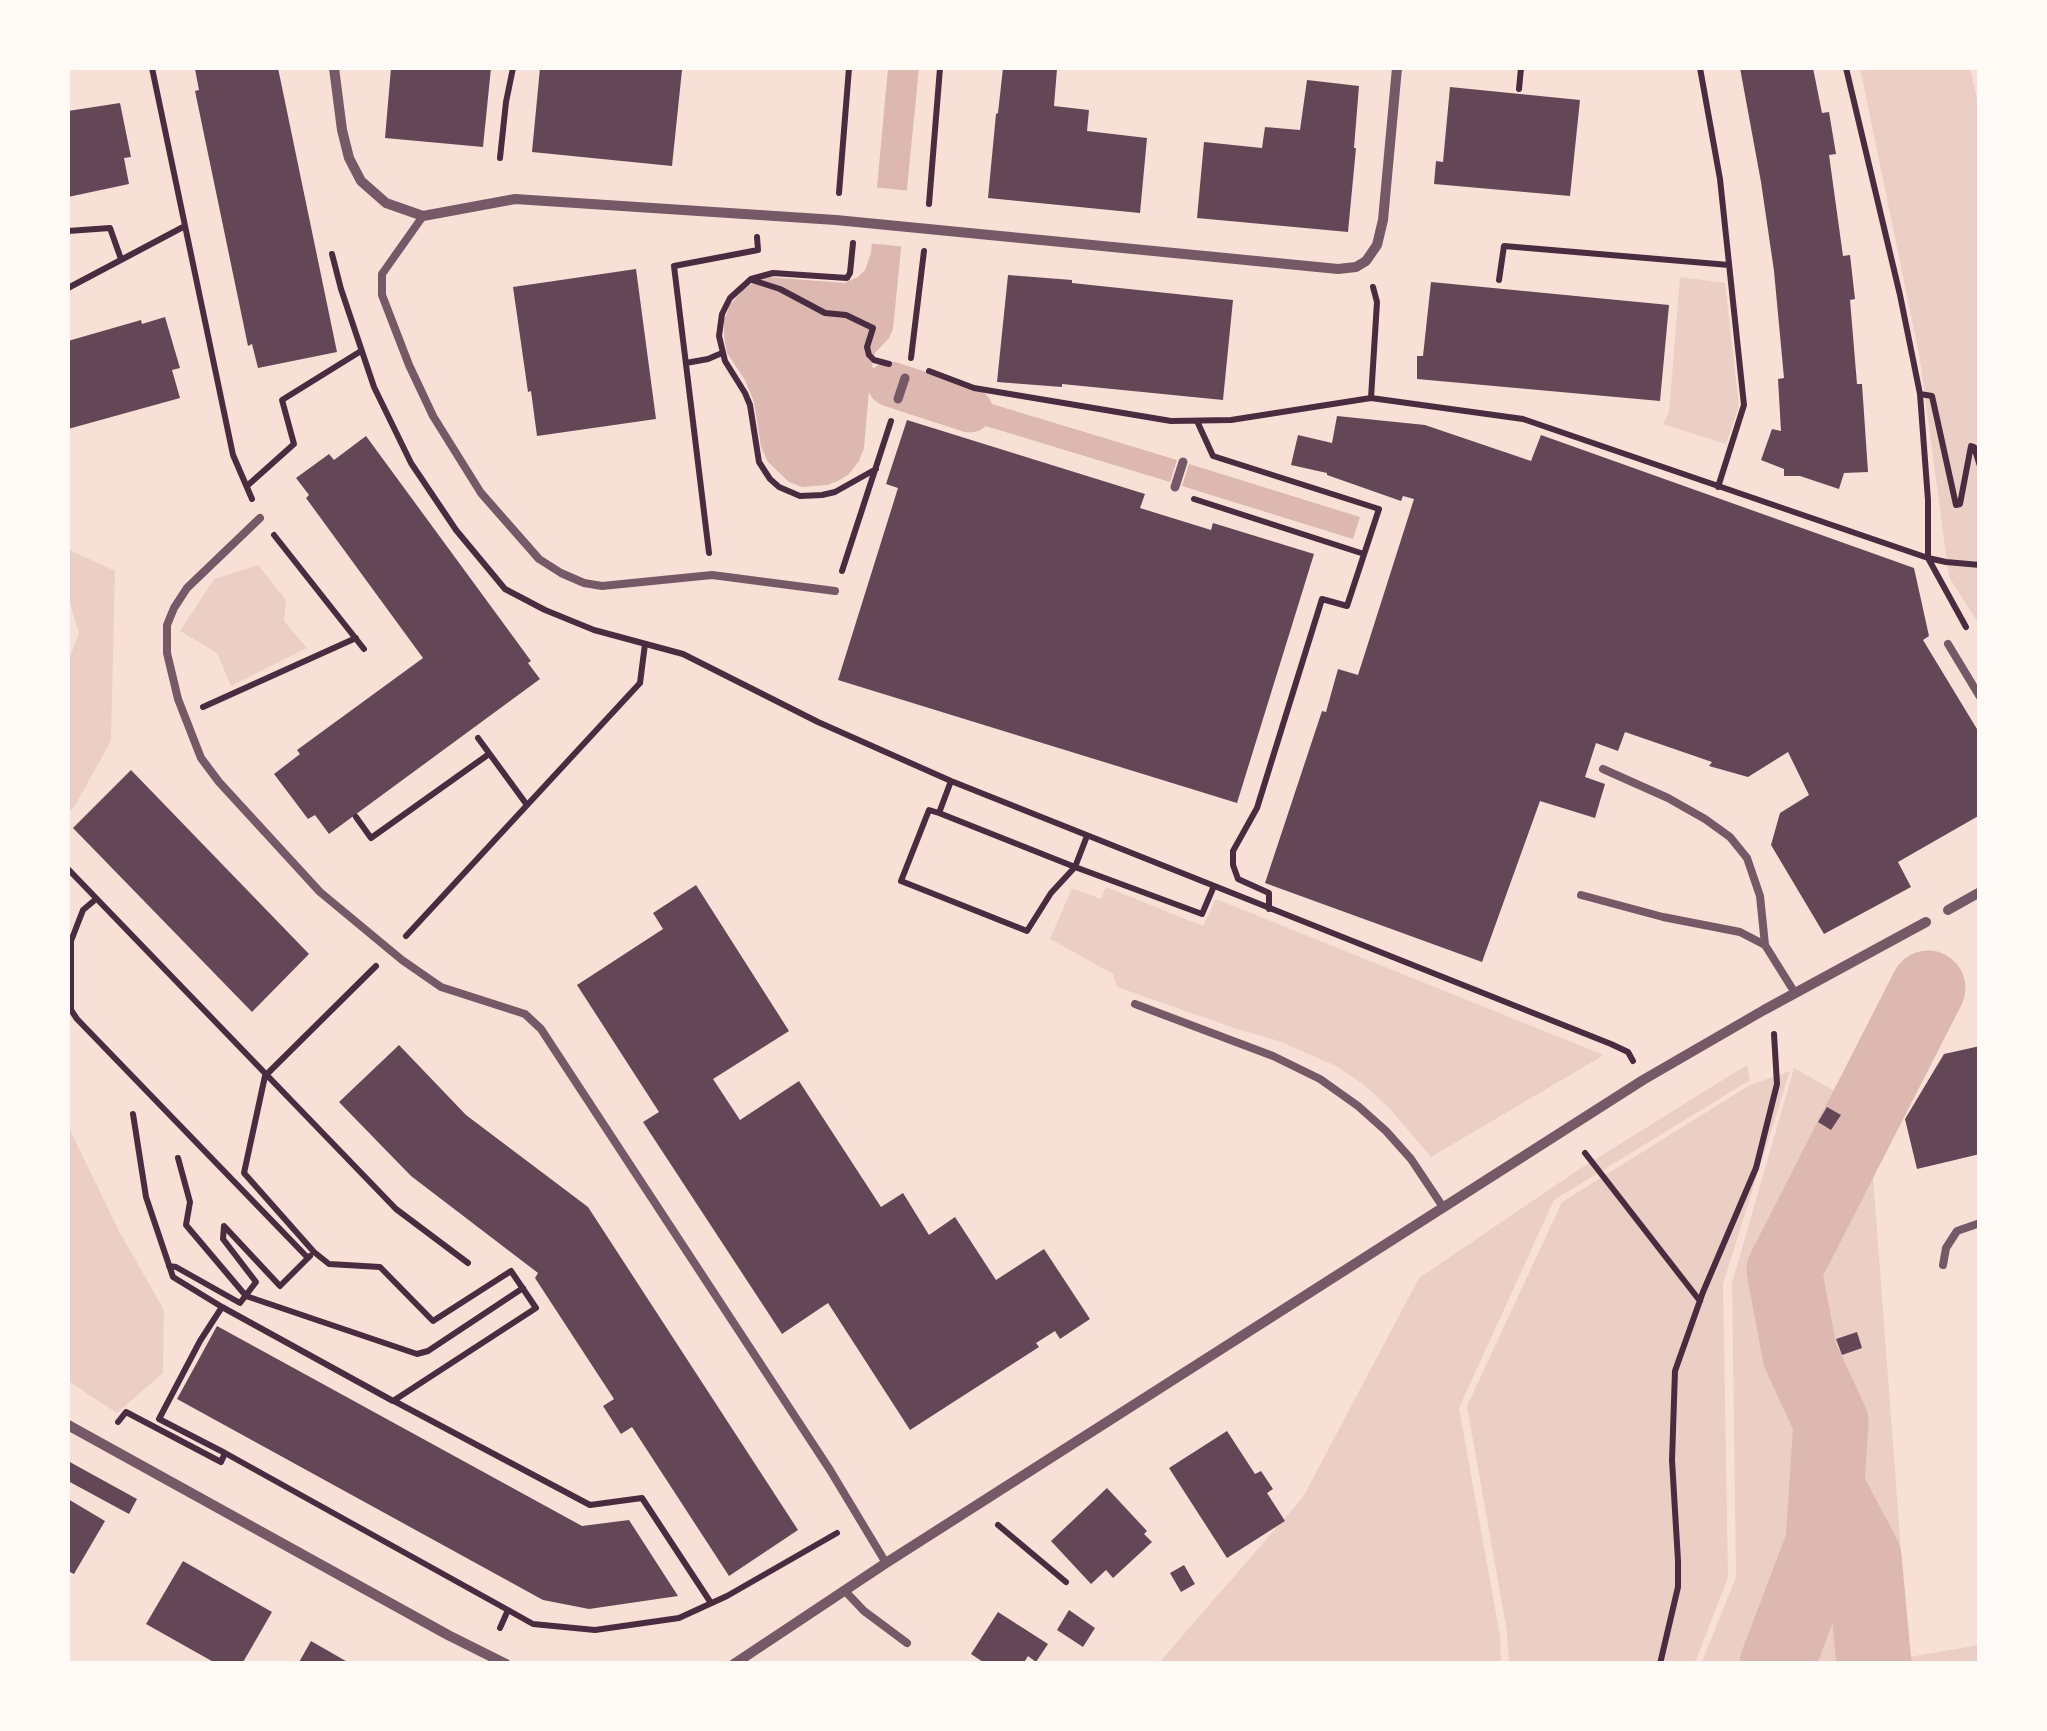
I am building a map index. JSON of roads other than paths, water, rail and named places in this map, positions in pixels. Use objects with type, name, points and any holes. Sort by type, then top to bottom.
[{"type":"street","points":[[334,68],[342,130],[349,158],[361,181],[386,204],[423,216],[516,199],[860,222],[1338,269],[1356,267],[1366,261],[1377,245],[1383,220],[1397,68]]},
{"type":"street","points":[[898,400],[906,374]]},
{"type":"street","points":[[1175,487],[1184,462]]},
{"type":"street","points":[[1948,910],[1980,892]]},
{"type":"street","points":[[734,1664],[1643,1080],[1926,922]]},
{"type":"street","points":[[68,1425],[506,1664]]},
{"type":"lane","points":[[423,216],[382,274],[382,295],[433,416],[481,493],[539,559],[584,584],[602,586],[712,575],[835,591]]},
{"type":"lane","points":[[260,518],[188,588],[167,625],[168,652],[184,716],[202,758],[219,782],[320,892],[392,951],[440,987],[525,1014],[541,1029],[820,1455],[886,1563]]},
{"type":"lane","points":[[1948,644],[1980,697]]},
{"type":"lane","points":[[1603,769],[1668,798],[1730,837],[1747,858],[1760,896],[1764,944],[1795,993]]},
{"type":"lane","points":[[1581,895],[1664,918],[1740,932],[1764,944]]},
{"type":"lane","points":[[1134,1004],[1272,1056],[1320,1079],[1386,1131],[1443,1208]]},
{"type":"lane","points":[[1943,1265],[1946,1248],[1957,1231],[1980,1223]]},
{"type":"lane","points":[[844,1590],[864,1611],[907,1643]]},
{"type":"waterway","points":[[890,384],[970,410]]},
{"type":"waterway","points":[[1777,1664],[1823,1543],[1831,1422],[1800,1355],[1784,1270],[1928,988]]},
{"type":"waterway","points":[[1827,1487],[1864,1557],[1874,1664]]}]
